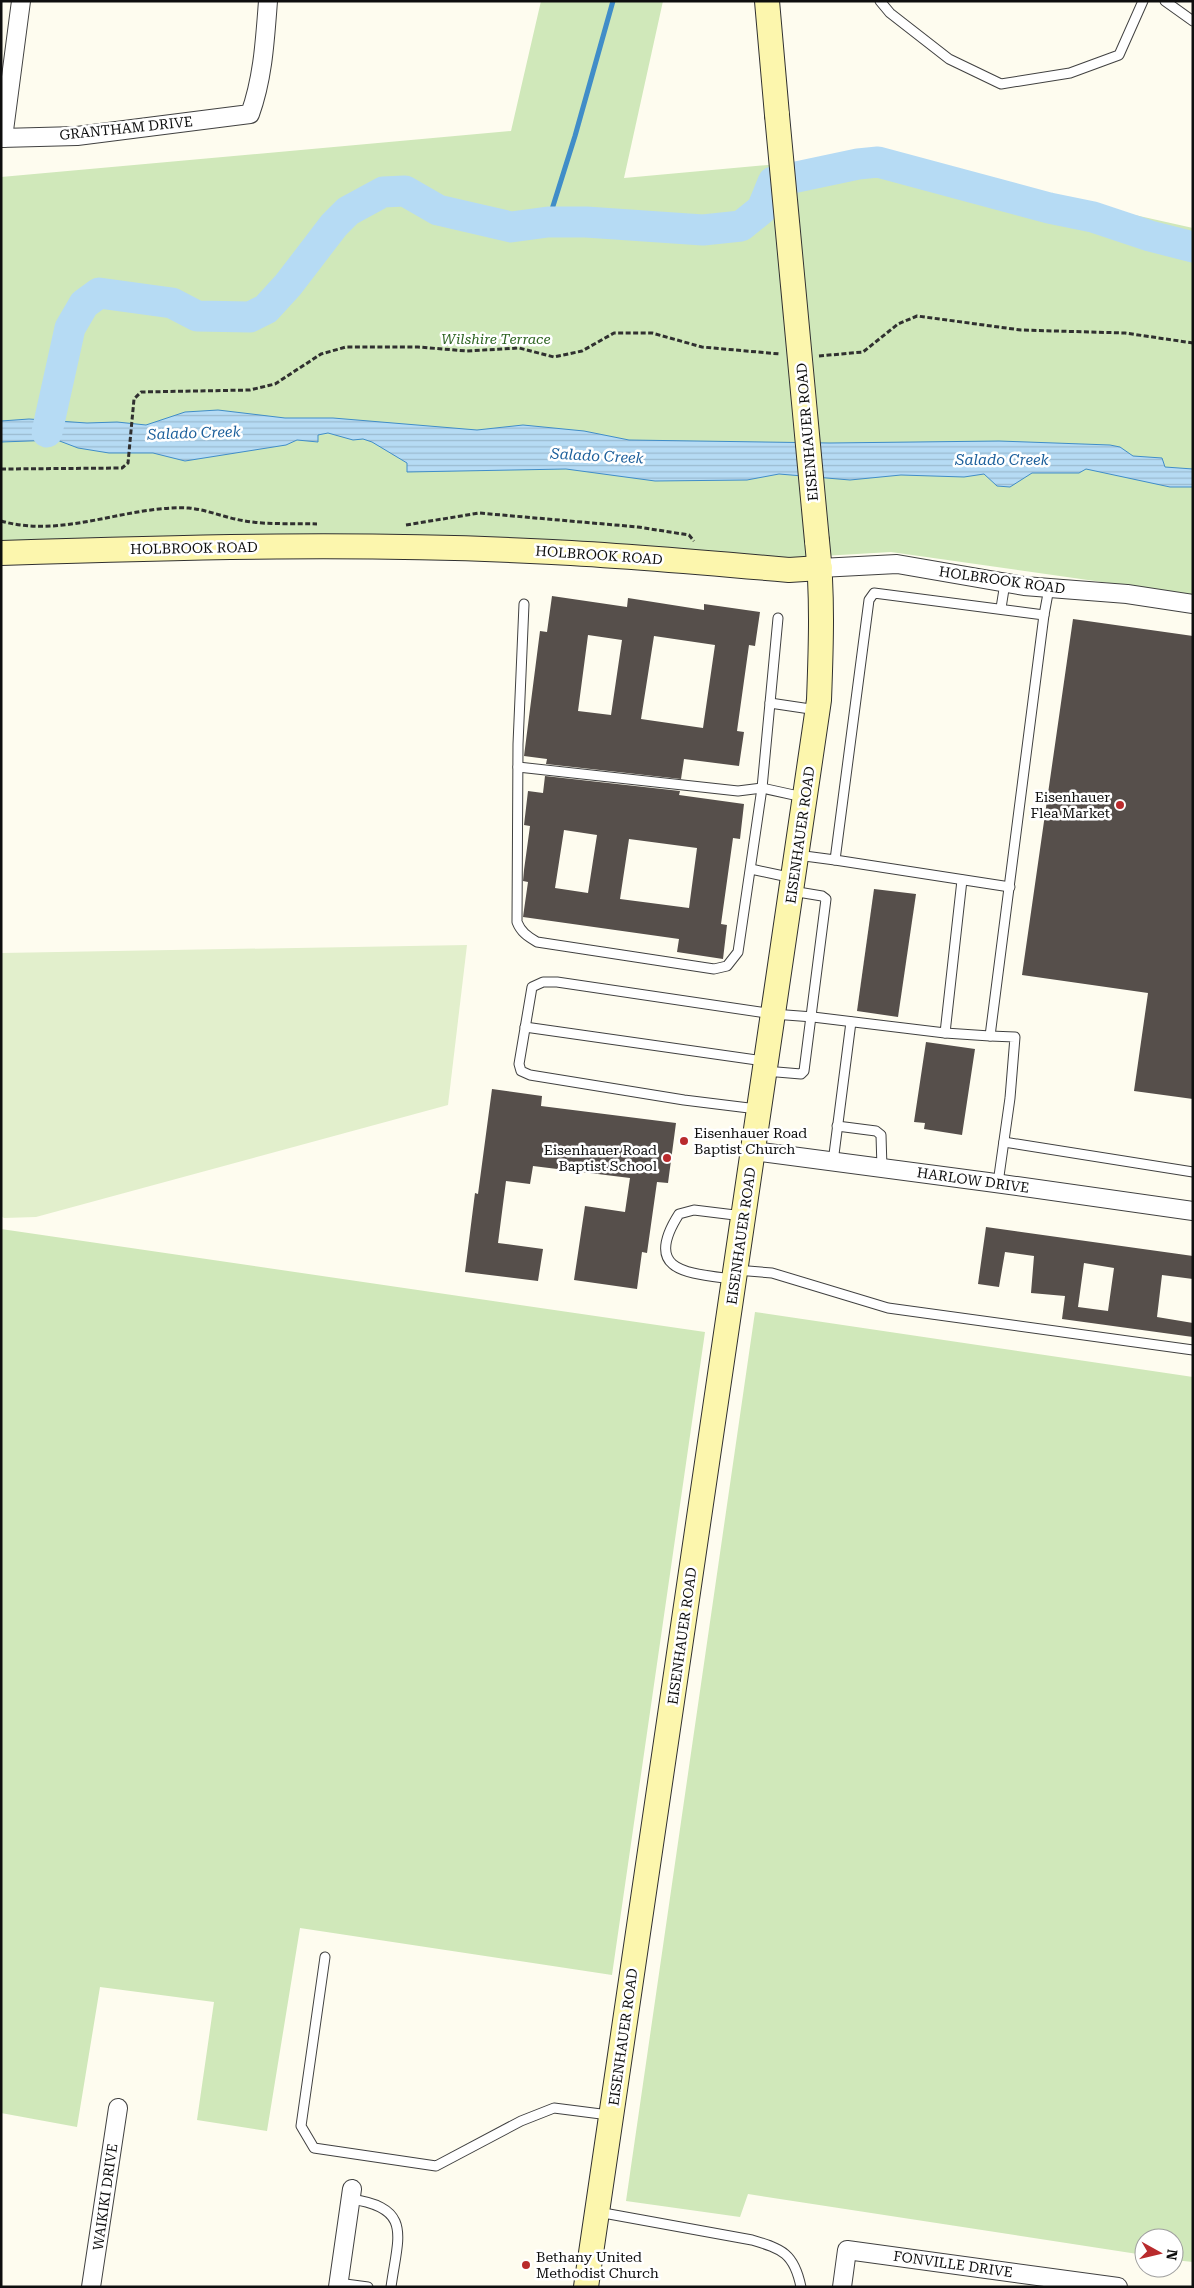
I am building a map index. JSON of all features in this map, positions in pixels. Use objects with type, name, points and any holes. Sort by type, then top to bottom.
[{"type":"main road","name":"EISENHAUER ROAD","points":[[586,2287],[754,1151],[817,710],[821,649],[820,568],[767,1]]},
{"type":"main road","name":"HOLBROOK ROAD","points":[[1,553],[118,549],[341,546],[552,552],[789,570],[820,568]]},
{"type":"street","points":[[2,138],[21,1]]},
{"type":"street","name":"GRANTHAM DRIVE","points":[[2,138],[76,136],[250,114],[257,96],[263,62],[268,1]]},
{"type":"street","name":"HOLBROOK ROAD","points":[[820,568],[897,564],[1005,583],[1127,594],[1193,604]]},
{"type":"street","name":"HARLOW DRIVE","points":[[754,1151],[1193,1211]]},
{"type":"street","name":"WAIKIKI DRIVE","points":[[91,2287],[118,2108]]},
{"type":"street","points":[[338,2285],[351,2194]]},
{"type":"street","name":"FONVILLE DRIVE","points":[[842,2287],[847,2250],[1118,2287]]},
{"type":"lane","points":[[880,1],[890,13],[949,59],[1001,84],[1070,73],[1119,56],[1143,1]]},
{"type":"lane","points":[[1165,1],[1193,20]]},
{"type":"lane","points":[[1001,608],[1005,583]]},
{"type":"lane","points":[[990,1036],[1049,588]]},
{"type":"lane","points":[[835,860],[869,600],[874,593],[1044,615]]},
{"type":"lane","points":[[524,604],[518,767],[517,922],[526,936],[537,942],[714,969],[727,966],[738,952],[762,788],[778,618]]},
{"type":"lane","points":[[770,703],[817,710]]},
{"type":"lane","points":[[518,767],[738,791],[762,788],[805,797]]},
{"type":"lane","points":[[797,855],[1010,887]]},
{"type":"lane","points":[[525,1027],[766,1066],[801,1074],[804,1071],[812,1017],[826,899],[750,869]]},
{"type":"lane","points":[[945,1033],[962,880]]},
{"type":"lane","points":[[760,1110],[684,1100],[530,1075],[521,1071],[519,1064],[532,987],[543,982],[557,982],[773,1014],[945,1033],[1015,1037],[1010,1098],[998,1183]]},
{"type":"lane","points":[[833,1162],[851,1022]]},
{"type":"lane","points":[[837,1126],[876,1131],[881,1135],[882,1168]]},
{"type":"lane","points":[[1004,1142],[1193,1172]]},
{"type":"lane","points":[[744,1217],[694,1210],[679,1214],[670,1231],[666,1249],[668,1258],[674,1267],[684,1272],[735,1275],[772,1273],[888,1308],[1193,1350]]},
{"type":"lane","points":[[325,1957],[301,2126],[314,2148],[436,2166],[521,2121],[554,2108],[612,2115]]},
{"type":"lane","points":[[351,2194],[383,2206],[393,2214],[397,2227],[397,2244],[391,2287]]},
{"type":"lane","points":[[597,2212],[752,2240],[777,2248],[788,2255],[798,2269],[801,2287]]},
{"type":"lane","points":[[338,2285],[368,2287]]},
{"type":"path","points":[[814,356],[863,352],[898,324],[918,316],[1020,330],[1125,333],[1193,343]]},
{"type":"path","points":[[1,470],[122,468],[128,463],[134,399],[141,392],[250,390],[275,384],[321,354],[346,347],[408,347],[468,351],[519,348],[554,357],[582,351],[614,333],[652,333],[702,346],[787,354]]},
{"type":"path","points":[[1,521],[18,526],[49,527],[151,511],[190,508],[246,521],[325,524]]},
{"type":"path","points":[[404,526],[479,512],[638,526],[689,535],[714,564]]},
{"type":"green space","name":"Wilshire Terrace","points":[[541,1],[663,1],[624,178],[888,154],[1081,203],[1193,228],[1193,595],[891,552],[789,558],[584,547],[1,545],[1,177],[511,131]]},
{"type":"green space","points":[[467,945],[448,1105],[36,1217],[4,1218],[1,1216],[1,953]]},
{"type":"green space","points":[[1,1229],[705,1332],[612,1975],[300,1928],[267,2131],[197,2120],[214,2002],[100,1987],[77,2127],[1,2113]]},
{"type":"green space","points":[[755,1312],[1193,1377],[1193,2262],[1184,2261],[1184,2228],[1134,2228],[1134,2253],[748,2194],[740,2217],[626,2201]]},
{"type":"water","name":"Salado Creek","points":[[218,410],[285,418],[333,418],[477,430],[523,425],[584,431],[629,440],[830,443],[999,441],[1110,445],[1120,447],[1133,456],[1162,458],[1165,467],[1193,469],[1193,487],[1170,487],[1086,469],[1079,473],[1032,473],[1010,487],[997,486],[984,474],[964,477],[901,475],[850,480],[779,474],[747,480],[655,481],[566,469],[407,472],[407,463],[372,442],[363,439],[353,440],[328,433],[318,435],[318,442],[297,440],[286,445],[185,461],[153,453],[109,453],[78,448],[57,440],[1,442],[1,421],[29,419],[87,423],[117,422],[146,425],[185,412]]},
{"type":"building","points":[[552,596],[627,607],[628,598],[704,610],[704,604],[760,612],[755,646],[749,645],[737,731],[744,732],[739,766],[684,759],[681,779],[546,764],[547,759],[524,756],[540,631],[547,632]],"holes":[[[588,635],[622,640],[611,715],[578,711]],[[654,636],[715,645],[703,728],[641,719]]]},
{"type":"building","name":"Eisenhauer Flea Market","points":[[1073,619],[1193,636],[1193,1099],[1134,1091],[1148,993],[1022,975]]},
{"type":"building","points":[[545,776],[680,791],[679,795],[744,804],[740,839],[733,838],[721,924],[727,925],[723,959],[677,952],[679,939],[523,917],[528,882],[523,881],[530,826],[524,825],[528,791],[543,793]],"holes":[[[564,830],[597,835],[588,893],[555,888]],[[629,839],[697,848],[689,908],[620,899]]]},
{"type":"building","points":[[874,889],[916,894],[898,1017],[857,1011]]},
{"type":"building","points":[[926,1042],[975,1049],[962,1135],[924,1129],[925,1123],[914,1122]]},
{"type":"building","points":[[492,1089],[542,1096],[541,1106],[676,1123],[668,1183],[657,1182],[647,1253],[642,1252],[637,1289],[574,1280],[585,1206],[625,1212],[630,1178],[533,1166],[530,1184],[506,1181],[498,1243],[543,1249],[538,1281],[465,1272],[475,1193],[478,1194]]},
{"type":"building","points":[[986,1227],[1193,1256],[1193,1279],[1162,1275],[1157,1317],[1193,1323],[1193,1337],[1062,1319],[1065,1296],[1031,1293],[1034,1256],[1005,1252],[999,1287],[978,1284]],"holes":[[[1084,1263],[1114,1268],[1108,1311],[1078,1307]]]},
{"type":"waterway","points":[[548,222],[575,136],[613,1]]},
{"type":"waterway","points":[[47,432],[70,328],[84,304],[99,293],[172,303],[197,316],[250,317],[266,309],[288,285],[334,225],[348,211],[383,192],[405,191],[438,210],[511,227],[548,222],[586,222],[703,230],[741,226],[762,209],[773,182],[858,164],[878,162],[1049,208],[1093,217],[1150,236],[1193,247]]},
{"type":"place","name":"Eisenhauer Flea Market","points":[[1120,805]]},
{"type":"place","name":"Eisenhauer Road Baptist Church","points":[[684,1141]]},
{"type":"place","name":"Eisenhauer Road Baptist School","points":[[667,1158]]},
{"type":"place","name":"Bethany United Methodist Church","points":[[526,2265]]}]
